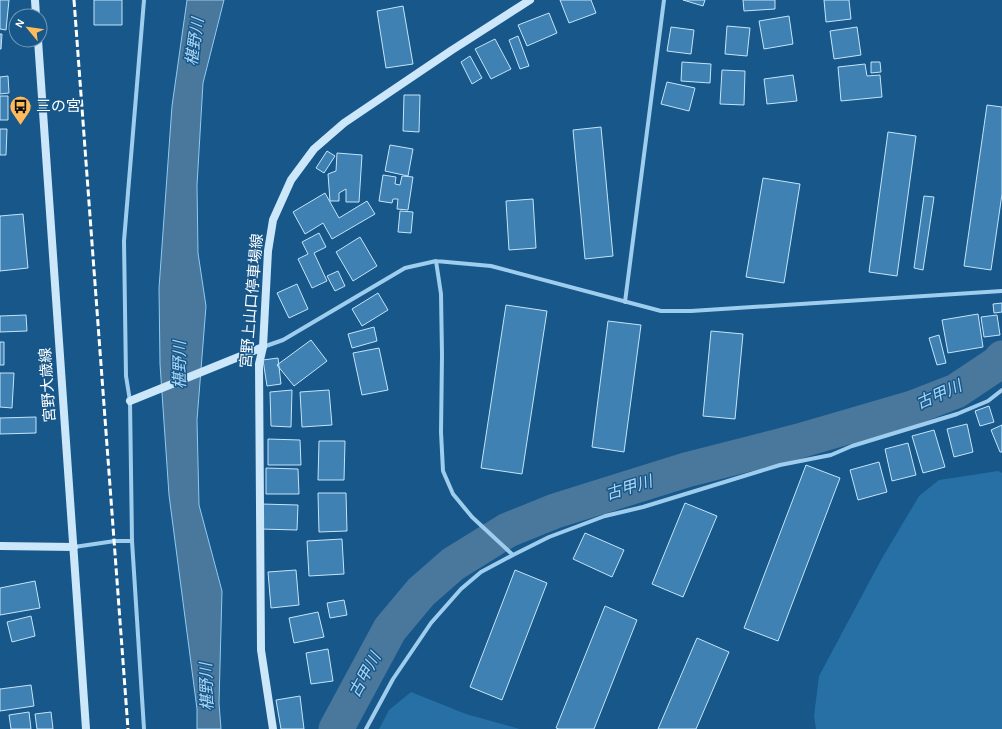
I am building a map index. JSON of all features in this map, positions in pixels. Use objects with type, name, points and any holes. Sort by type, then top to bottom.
[{"type":"main road","name":"宮野上山口停車場線","points":[[273,729],[261,650],[259,364],[263,347],[268,251],[273,220],[291,180],[314,149],[344,123],[452,50],[530,0]]},
{"type":"main road","name":"宮野大歳線","points":[[39,48],[86,729]]},
{"type":"main road","points":[[130,401],[263,347]]},
{"type":"main road","points":[[0,546],[74,547]]},
{"type":"street","points":[[144,0],[124,241],[126,376],[130,401],[132,541],[144,729]]},
{"type":"street","points":[[625,302],[664,0]]},
{"type":"street","points":[[436,261],[441,294],[442,471],[453,494],[472,517],[513,554]]},
{"type":"street","points":[[263,347],[283,340],[405,268],[436,261],[491,266],[661,311],[692,311],[1002,292]]},
{"type":"street","points":[[366,729],[392,679],[431,622],[461,589],[481,572],[513,554],[549,536],[605,516],[643,507],[780,465],[831,455],[852,446],[957,414],[988,401],[1002,390]]},
{"type":"street","points":[[74,547],[115,541],[132,541]]},
{"type":"shaded area","points":[[998,471],[1002,473],[1002,729],[816,729],[814,716],[819,676],[881,560],[919,496],[939,480]]},
{"type":"shaded area","points":[[411,692],[466,714],[520,729],[379,729],[389,710]]},
{"type":"water","name":"椹野川","points":[[187,0],[224,0],[203,83],[197,185],[198,253],[206,306],[197,420],[199,505],[222,591],[219,703],[221,729],[197,729],[197,709],[169,495],[160,364],[159,288],[172,106]]},
{"type":"building","points":[[0,0],[9,0],[6,30],[0,29]]},
{"type":"building","points":[[94,0],[122,0],[122,25],[94,25]]},
{"type":"building","points":[[560,0],[591,0],[596,13],[569,23]]},
{"type":"building","points":[[683,0],[705,0],[703,6]]},
{"type":"building","points":[[743,0],[775,0],[775,9],[744,11]]},
{"type":"building","points":[[824,0],[849,0],[851,19],[826,22]]},
{"type":"building","points":[[403,6],[413,64],[386,68],[377,11]]},
{"type":"building","points":[[549,13],[557,33],[527,46],[518,25]]},
{"type":"building","points":[[789,16],[793,44],[764,49],[759,21]]},
{"type":"building","points":[[727,26],[750,28],[747,56],[725,54]]},
{"type":"building","points":[[671,27],[694,30],[691,54],[667,51]]},
{"type":"building","points":[[857,27],[861,55],[834,59],[830,31]]},
{"type":"building","points":[[0,34],[2,34],[1,49],[0,49]]},
{"type":"building","points":[[518,36],[529,66],[520,69],[509,40]]},
{"type":"building","points":[[495,39],[511,69],[491,79],[475,49]]},
{"type":"building","points":[[470,56],[482,78],[472,84],[461,62]]},
{"type":"building","points":[[682,62],[711,64],[710,83],[681,81]]},
{"type":"building","points":[[871,62],[880,62],[881,72],[871,73]]},
{"type":"building","points":[[865,64],[867,76],[880,75],[882,97],[841,101],[838,67]]},
{"type":"building","points":[[722,70],[745,71],[744,105],[720,104]]},
{"type":"building","points":[[793,75],[797,101],[767,104],[764,79]]},
{"type":"building","points":[[8,76],[9,93],[0,94],[0,77]]},
{"type":"building","points":[[667,82],[695,88],[689,111],[661,104]]},
{"type":"building","points":[[404,95],[420,95],[419,132],[403,131]]},
{"type":"building","points":[[0,96],[8,96],[8,120],[0,120]]},
{"type":"building","points":[[987,105],[1002,107],[1002,194],[991,270],[964,266]]},
{"type":"building","points":[[601,127],[613,256],[585,259],[573,130]]},
{"type":"building","points":[[0,129],[7,129],[6,155],[0,155]]},
{"type":"building","points":[[888,132],[916,136],[897,276],[869,272]]},
{"type":"building","points":[[390,145],[413,149],[408,176],[385,171]]},
{"type":"building","points":[[327,151],[335,156],[324,173],[316,168]]},
{"type":"building","points":[[337,153],[362,155],[359,202],[346,202],[346,189],[339,193],[339,201],[330,201],[328,174],[336,171]]},
{"type":"building","points":[[383,175],[396,177],[395,184],[400,185],[402,176],[413,177],[408,210],[397,209],[398,199],[393,199],[392,203],[379,201]]},
{"type":"building","points":[[763,178],[800,184],[784,283],[746,277]]},
{"type":"building","points":[[325,193],[339,218],[367,201],[375,214],[332,239],[323,223],[305,234],[293,212]]},
{"type":"building","points":[[924,196],[934,197],[923,270],[914,268]]},
{"type":"building","points":[[533,199],[536,248],[509,250],[506,201]]},
{"type":"building","points":[[400,211],[413,212],[411,233],[398,232]]},
{"type":"building","points":[[23,214],[28,268],[0,271],[0,216]]},
{"type":"building","points":[[319,233],[326,247],[314,253],[327,281],[312,288],[298,259],[308,254],[302,242]]},
{"type":"building","points":[[360,237],[377,266],[353,281],[336,252]]},
{"type":"building","points":[[338,271],[345,286],[335,291],[327,276]]},
{"type":"building","points":[[297,284],[308,309],[289,318],[277,293]]},
{"type":"building","points":[[378,293],[388,310],[362,326],[352,309]]},
{"type":"building","points":[[1002,303],[1002,312],[994,313],[993,304]]},
{"type":"building","points":[[506,305],[547,311],[522,474],[481,468]]},
{"type":"building","points":[[978,314],[983,347],[948,353],[942,320]]},
{"type":"building","points":[[26,315],[27,331],[0,332],[0,316]]},
{"type":"building","points":[[997,315],[1000,335],[984,337],[981,317]]},
{"type":"building","points":[[608,321],[641,325],[624,452],[592,447]]},
{"type":"building","points":[[374,327],[377,341],[352,348],[348,334]]},
{"type":"building","points":[[711,331],[743,334],[735,419],[703,416]]},
{"type":"building","points":[[939,335],[946,363],[937,365],[929,338]]},
{"type":"building","points":[[311,340],[327,361],[294,386],[277,365]]},
{"type":"building","points":[[0,342],[4,342],[4,365],[0,365]]},
{"type":"building","points":[[379,348],[388,390],[362,395],[353,353]]},
{"type":"building","points":[[278,358],[281,384],[267,386],[263,360]]},
{"type":"building","points":[[0,373],[14,373],[12,408],[0,407]]},
{"type":"building","points":[[292,390],[291,427],[271,426],[270,392]]},
{"type":"building","points":[[329,390],[332,425],[302,427],[300,392]]},
{"type":"building","points":[[989,406],[994,422],[980,426],[975,411]]},
{"type":"building","points":[[36,417],[36,433],[0,434],[0,418]]},
{"type":"building","points":[[967,424],[973,452],[954,457],[947,429]]},
{"type":"building","points":[[1002,425],[1002,452],[1000,452],[991,430]]},
{"type":"building","points":[[934,430],[945,467],[923,473],[912,436]]},
{"type":"building","points":[[268,439],[300,440],[301,465],[268,465]]},
{"type":"building","points":[[319,441],[345,441],[344,480],[318,480]]},
{"type":"building","points":[[908,443],[916,475],[892,481],[885,449]]},
{"type":"building","points":[[879,462],[887,492],[858,500],[850,470]]},
{"type":"building","points":[[806,465],[840,478],[778,641],[744,628]]},
{"type":"building","points":[[266,468],[298,469],[299,494],[266,494]]},
{"type":"building","points":[[318,493],[346,493],[347,531],[319,532]]},
{"type":"building","points":[[685,503],[717,516],[683,597],[652,584]]},
{"type":"building","points":[[261,504],[298,505],[297,530],[260,529]]},
{"type":"building","points":[[585,533],[624,550],[612,577],[573,559]]},
{"type":"building","points":[[342,539],[344,574],[309,576],[307,541]]},
{"type":"building","points":[[296,570],[299,605],[271,608],[268,572]]},
{"type":"building","points":[[515,570],[547,583],[502,700],[470,687]]},
{"type":"building","points":[[35,581],[40,608],[0,615],[0,588]]},
{"type":"building","points":[[344,600],[347,615],[330,618],[327,603]]},
{"type":"building","points":[[605,606],[637,620],[594,729],[556,728]]},
{"type":"building","points":[[318,612],[324,637],[294,643],[289,618]]},
{"type":"building","points":[[31,616],[35,636],[12,642],[7,622]]},
{"type":"building","points":[[697,638],[729,652],[696,729],[658,729]]},
{"type":"building","points":[[328,649],[333,681],[311,684],[306,653]]},
{"type":"building","points":[[31,685],[34,706],[0,711],[0,689]]},
{"type":"building","points":[[300,696],[304,729],[281,729],[276,700]]},
{"type":"building","points":[[29,712],[31,729],[11,729],[9,715]]},
{"type":"building","points":[[51,712],[53,729],[37,729],[35,714]]},
{"type":"waterway","name":"古甲川","points":[[336,729],[390,629],[421,592],[453,564],[508,530],[555,511],[686,470],[799,441],[912,408],[956,391],[998,363],[1002,358]]},
{"type":"railway","points":[[74,0],[128,729]]},
{"type":"place","name":"三の宮","points":[[21,126]]}]
